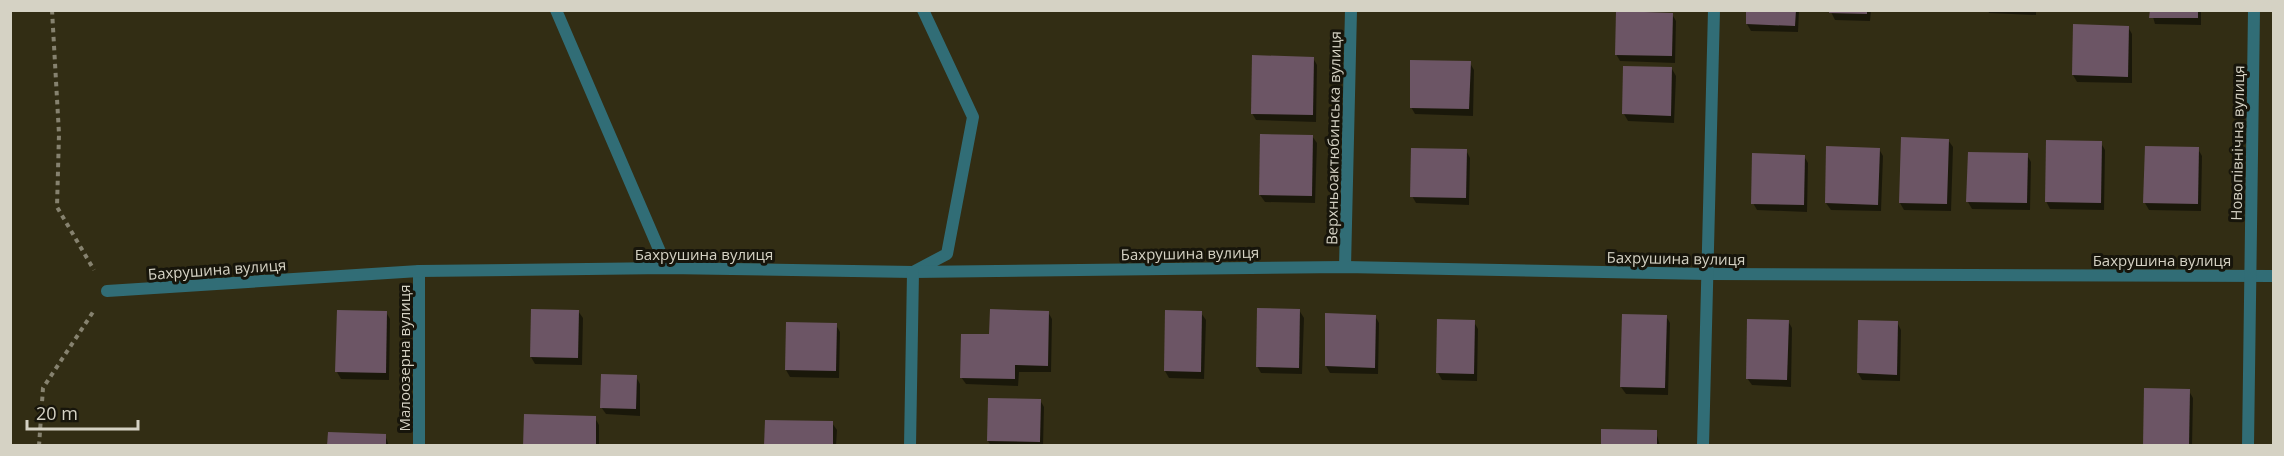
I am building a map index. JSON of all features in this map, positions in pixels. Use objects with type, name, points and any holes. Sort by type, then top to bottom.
[{"type":"street","points":[[556,10],[667,268]]},
{"type":"street","points":[[910,446],[914,272],[947,254],[973,117],[922,10]]},
{"type":"street","name":"Верхньоактюбинська вулиця","points":[[1345,267],[1351,10]]},
{"type":"street","points":[[1703,446],[1713,10]]},
{"type":"street","name":"Новопівнічна вулиця","points":[[2248,446],[2254,10]]},
{"type":"street","name":"Бахрушина вулиця","points":[[107,291],[419,271],[667,268],[914,272],[1345,267],[1708,274],[2274,276]]},
{"type":"street","name":"Малоозерна вулиця","points":[[419,271],[419,446]]},
{"type":"path","points":[[39,446],[43,388],[107,291],[57,207],[59,134],[52,10]]},
{"type":"building","points":[[1746,10],[1796,10],[1795,26],[1746,24]]},
{"type":"building","points":[[1829,10],[1867,10],[1867,14],[1829,13]]},
{"type":"building","points":[[2150,10],[2198,10],[2198,18],[2149,18]]},
{"type":"building","points":[[1616,11],[1673,13],[1672,56],[1615,55]]},
{"type":"building","points":[[2073,24],[2129,26],[2128,77],[2072,75]]},
{"type":"building","points":[[1252,55],[1314,57],[1313,115],[1251,114]]},
{"type":"building","points":[[1410,60],[1471,61],[1469,109],[1410,108]]},
{"type":"building","points":[[1623,66],[1672,67],[1671,116],[1622,114]]},
{"type":"building","points":[[1260,134],[1313,135],[1312,196],[1259,195]]},
{"type":"building","points":[[1901,137],[1949,139],[1947,204],[1899,203]]},
{"type":"building","points":[[2046,140],[2102,141],[2101,203],[2045,202]]},
{"type":"building","points":[[1826,146],[1880,148],[1878,205],[1825,203]]},
{"type":"building","points":[[2145,146],[2199,147],[2198,204],[2143,203]]},
{"type":"building","points":[[1411,148],[1467,149],[1466,198],[1410,197]]},
{"type":"building","points":[[1968,152],[2028,153],[2027,203],[1966,202]]},
{"type":"building","points":[[1752,153],[1805,155],[1804,205],[1751,204]]},
{"type":"building","points":[[1257,308],[1300,309],[1299,368],[1256,367]]},
{"type":"building","points":[[531,309],[579,310],[578,358],[530,357]]},
{"type":"building","points":[[990,309],[1049,311],[1048,366],[1015,365],[1015,379],[960,378],[961,334],[989,334]]},
{"type":"building","points":[[337,310],[387,311],[386,373],[335,372]]},
{"type":"building","points":[[1165,310],[1202,311],[1201,372],[1164,371]]},
{"type":"building","points":[[1325,313],[1376,315],[1375,368],[1325,366]]},
{"type":"building","points":[[1622,314],[1667,315],[1665,388],[1620,387]]},
{"type":"building","points":[[1437,319],[1475,320],[1474,374],[1436,373]]},
{"type":"building","points":[[1747,319],[1789,320],[1787,380],[1746,379]]},
{"type":"building","points":[[1858,320],[1898,321],[1897,375],[1857,373]]},
{"type":"building","points":[[786,322],[837,323],[836,371],[785,370]]},
{"type":"building","points":[[601,374],[637,375],[636,409],[600,408]]},
{"type":"building","points":[[2144,388],[2190,389],[2189,446],[2143,446]]},
{"type":"building","points":[[988,398],[1041,399],[1040,442],[987,441]]},
{"type":"building","points":[[524,414],[596,416],[596,446],[523,446]]},
{"type":"building","points":[[765,420],[833,421],[833,446],[764,446]]},
{"type":"building","points":[[1601,429],[1657,430],[1657,446],[1601,446]]},
{"type":"building","points":[[328,432],[386,434],[386,446],[327,446]]}]
